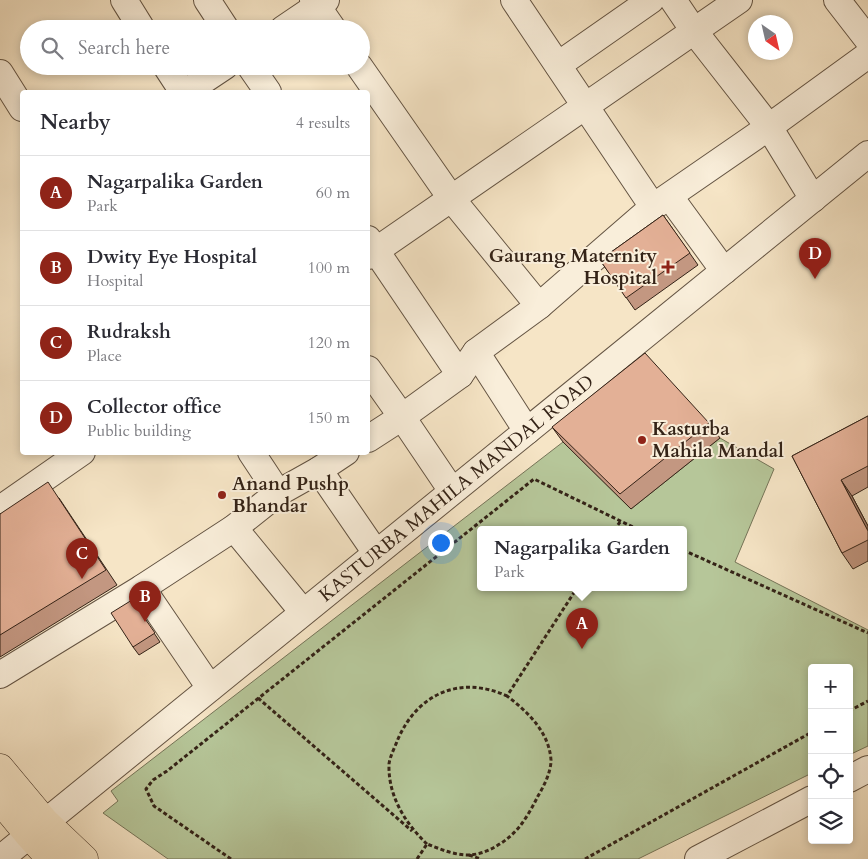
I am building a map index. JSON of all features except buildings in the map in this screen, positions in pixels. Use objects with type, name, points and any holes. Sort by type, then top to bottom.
[{"type":"main road","points":[[0,768],[37,829],[51,859]]},
{"type":"main road","points":[[0,800],[37,829],[84,859]]},
{"type":"street","points":[[124,0],[136,20]]},
{"type":"street","points":[[207,0],[220,20]]},
{"type":"street","points":[[558,65],[651,0]]},
{"type":"street","points":[[673,0],[694,31],[769,127],[813,199]]},
{"type":"street","points":[[460,374],[370,248],[451,198],[739,0]]},
{"type":"street","points":[[837,0],[868,40]]},
{"type":"street","points":[[294,20],[319,2],[328,20]]},
{"type":"street","points":[[522,3],[585,107],[661,202],[724,271]]},
{"type":"street","points":[[370,438],[460,374],[476,352],[539,306],[661,202],[769,127],[868,54]]},
{"type":"street","points":[[0,73],[20,105]]},
{"type":"street","points":[[172,75],[183,90]]},
{"type":"street","points":[[187,90],[211,75]]},
{"type":"street","points":[[256,75],[267,90]]},
{"type":"street","points":[[365,75],[451,198],[539,306]]},
{"type":"street","name":"KASTURBA MAHILA MANDAL ROAD","points":[[0,859],[868,154]]},
{"type":"street","points":[[476,352],[527,431]]},
{"type":"street","points":[[370,372],[452,491]]},
{"type":"street","points":[[0,509],[78,455]]},
{"type":"street","points":[[253,455],[278,492]]},
{"type":"street","points":[[0,675],[142,588],[234,528],[278,492],[319,470],[342,455]]},
{"type":"street","points":[[319,470],[376,553]]},
{"type":"street","points":[[234,528],[303,612]]},
{"type":"street","points":[[142,588],[210,688]]},
{"type":"street","points":[[853,777],[868,769]]},
{"type":"street","points":[[853,795],[868,787]]},
{"type":"street","points":[[729,859],[808,802]]},
{"type":"street","points":[[698,859],[768,830],[808,817]]},
{"type":"path","points":[[231,859],[154,806],[146,789],[153,780],[534,479],[630,526]]},
{"type":"path","points":[[617,526],[620,522]]},
{"type":"path","points":[[687,552],[868,633]]},
{"type":"path","points":[[507,696],[575,591]]},
{"type":"path","points":[[427,844],[410,826],[394,795],[390,781],[389,762],[401,732],[422,704],[438,693],[452,689],[480,688],[495,691],[507,696],[536,723],[547,741],[551,762],[545,784],[520,826],[503,841],[485,851],[468,855]]},
{"type":"path","points":[[258,698],[427,844],[480,859]]},
{"type":"path","points":[[853,709],[868,701]]},
{"type":"path","points":[[585,859],[808,734]]},
{"type":"path","points":[[418,859],[427,844]]},
{"type":"green space","points":[[720,438],[774,469],[735,562],[868,630],[868,746],[853,753],[853,664],[808,664],[808,775],[638,859],[168,859],[103,813],[118,801],[111,791],[563,442],[631,509]]},
{"type":"place","name":"Gaurang Maternity Hospital","points":[[668,267]]},
{"type":"place","name":"Collector office","points":[[815,279]]},
{"type":"place","name":"Kasturba Mahila Mandal","points":[[642,440]]},
{"type":"place","name":"Anand Pushp Bhandar","points":[[222,495]]},
{"type":"place","name":"Rudraksh","points":[[82,579]]},
{"type":"place","name":"Dwity Eye Hospital","points":[[145,622]]},
{"type":"place","name":"Nagarpalika Garden","points":[[582,649]]}]
